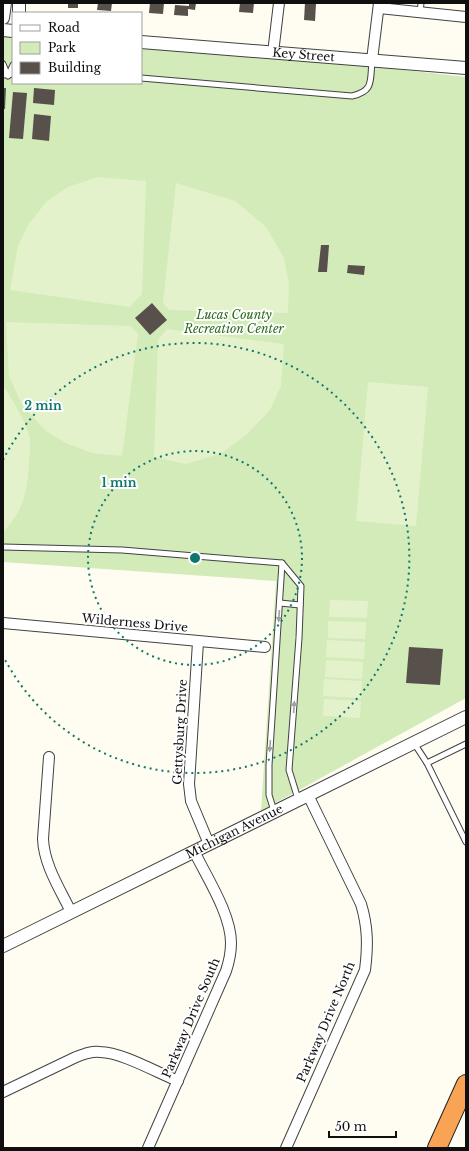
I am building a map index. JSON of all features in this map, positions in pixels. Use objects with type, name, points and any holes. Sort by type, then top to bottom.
[{"type":"highway","points":[[437,1148],[466,1084]]},
{"type":"street","points":[[3,18],[5,3]]},
{"type":"street","points":[[273,53],[279,3]]},
{"type":"street","points":[[372,60],[379,5],[420,8],[466,17]]},
{"type":"street","name":"Key Street","points":[[142,42],[466,68]]},
{"type":"street","name":"Wilderness Drive","points":[[3,623],[265,647]]},
{"type":"street","name":"Gettysburg Drive","points":[[198,642],[189,784],[191,802],[209,844]]},
{"type":"street","name":"Michigan Avenue","points":[[3,946],[466,717]]},
{"type":"street","points":[[49,757],[43,850],[46,860],[71,912]]},
{"type":"street","name":"Parkway Drive North","points":[[286,1148],[365,970],[368,946],[366,919],[361,904],[303,798]]},
{"type":"street","name":"Parkway Drive South","points":[[148,1148],[226,971],[231,950],[228,922],[194,851]]},
{"type":"street","points":[[3,1092],[76,1057],[88,1053],[100,1052],[114,1054],[178,1081]]},
{"type":"lane","points":[[142,78],[352,96],[363,93],[369,86],[372,60]]},
{"type":"lane","points":[[3,64],[8,75]]},
{"type":"lane","points":[[3,547],[122,550],[282,563],[301,586],[299,638],[289,770],[303,798]]},
{"type":"lane","points":[[274,812],[269,795],[269,766],[282,563]]},
{"type":"lane","points":[[280,603],[300,605]]},
{"type":"lane","points":[[414,743],[427,763],[466,842]]},
{"type":"lane","points":[[427,763],[466,744]]},
{"type":"green space","name":"Lucas County Recreation Center","points":[[3,37],[12,37],[12,84],[142,84],[142,47],[352,64],[466,77],[466,698],[261,811],[276,581],[3,562]]},
{"type":"green space","points":[[98,177],[146,181],[142,294],[130,307],[10,290],[18,246],[29,224],[46,202],[68,187]]},
{"type":"green space","points":[[176,183],[235,201],[266,227],[284,258],[289,284],[288,313],[169,310],[163,303]]},
{"type":"green space","points":[[6,322],[131,326],[138,334],[122,456],[92,453],[66,443],[46,431],[22,405],[9,376]]},
{"type":"green space","points":[[167,329],[284,344],[281,386],[270,410],[246,435],[222,453],[186,464],[154,457],[158,340]]},
{"type":"green space","points":[[368,382],[428,387],[416,526],[356,521]]},
{"type":"green space","points":[[3,386],[25,423],[30,444],[28,480],[24,498],[21,507],[3,532]]},
{"type":"green space","points":[[330,600],[368,601],[367,618],[329,617]]},
{"type":"green space","points":[[328,621],[366,622],[365,639],[328,638]]},
{"type":"green space","points":[[327,640],[365,642],[364,659],[326,657]]},
{"type":"green space","points":[[326,660],[363,662],[362,679],[325,677]]},
{"type":"green space","points":[[324,679],[362,681],[361,698],[323,696]]},
{"type":"green space","points":[[324,699],[361,701],[360,718],[323,716]]},
{"type":"building","points":[[68,3],[78,3],[78,8],[68,8]]},
{"type":"building","points":[[98,3],[112,3],[111,11],[97,10]]},
{"type":"building","points":[[150,3],[164,3],[163,14],[149,13]]},
{"type":"building","points":[[189,3],[196,3],[195,10],[188,9],[188,16],[174,15],[175,5],[189,6]]},
{"type":"building","points":[[240,3],[254,3],[253,13],[239,12]]},
{"type":"building","points":[[305,3],[316,4],[315,21],[304,20]]},
{"type":"building","points":[[3,88],[6,88],[5,109],[3,109]]},
{"type":"building","points":[[34,88],[55,90],[54,105],[33,103]]},
{"type":"building","points":[[13,92],[27,93],[23,139],[9,138]]},
{"type":"building","points":[[34,114],[51,116],[49,141],[32,139]]},
{"type":"building","points":[[321,245],[329,245],[327,272],[318,272]]},
{"type":"building","points":[[348,265],[365,266],[364,275],[347,273]]},
{"type":"building","points":[[152,303],[167,320],[150,335],[135,318]]},
{"type":"building","points":[[409,647],[443,649],[440,685],[406,683]]}]
